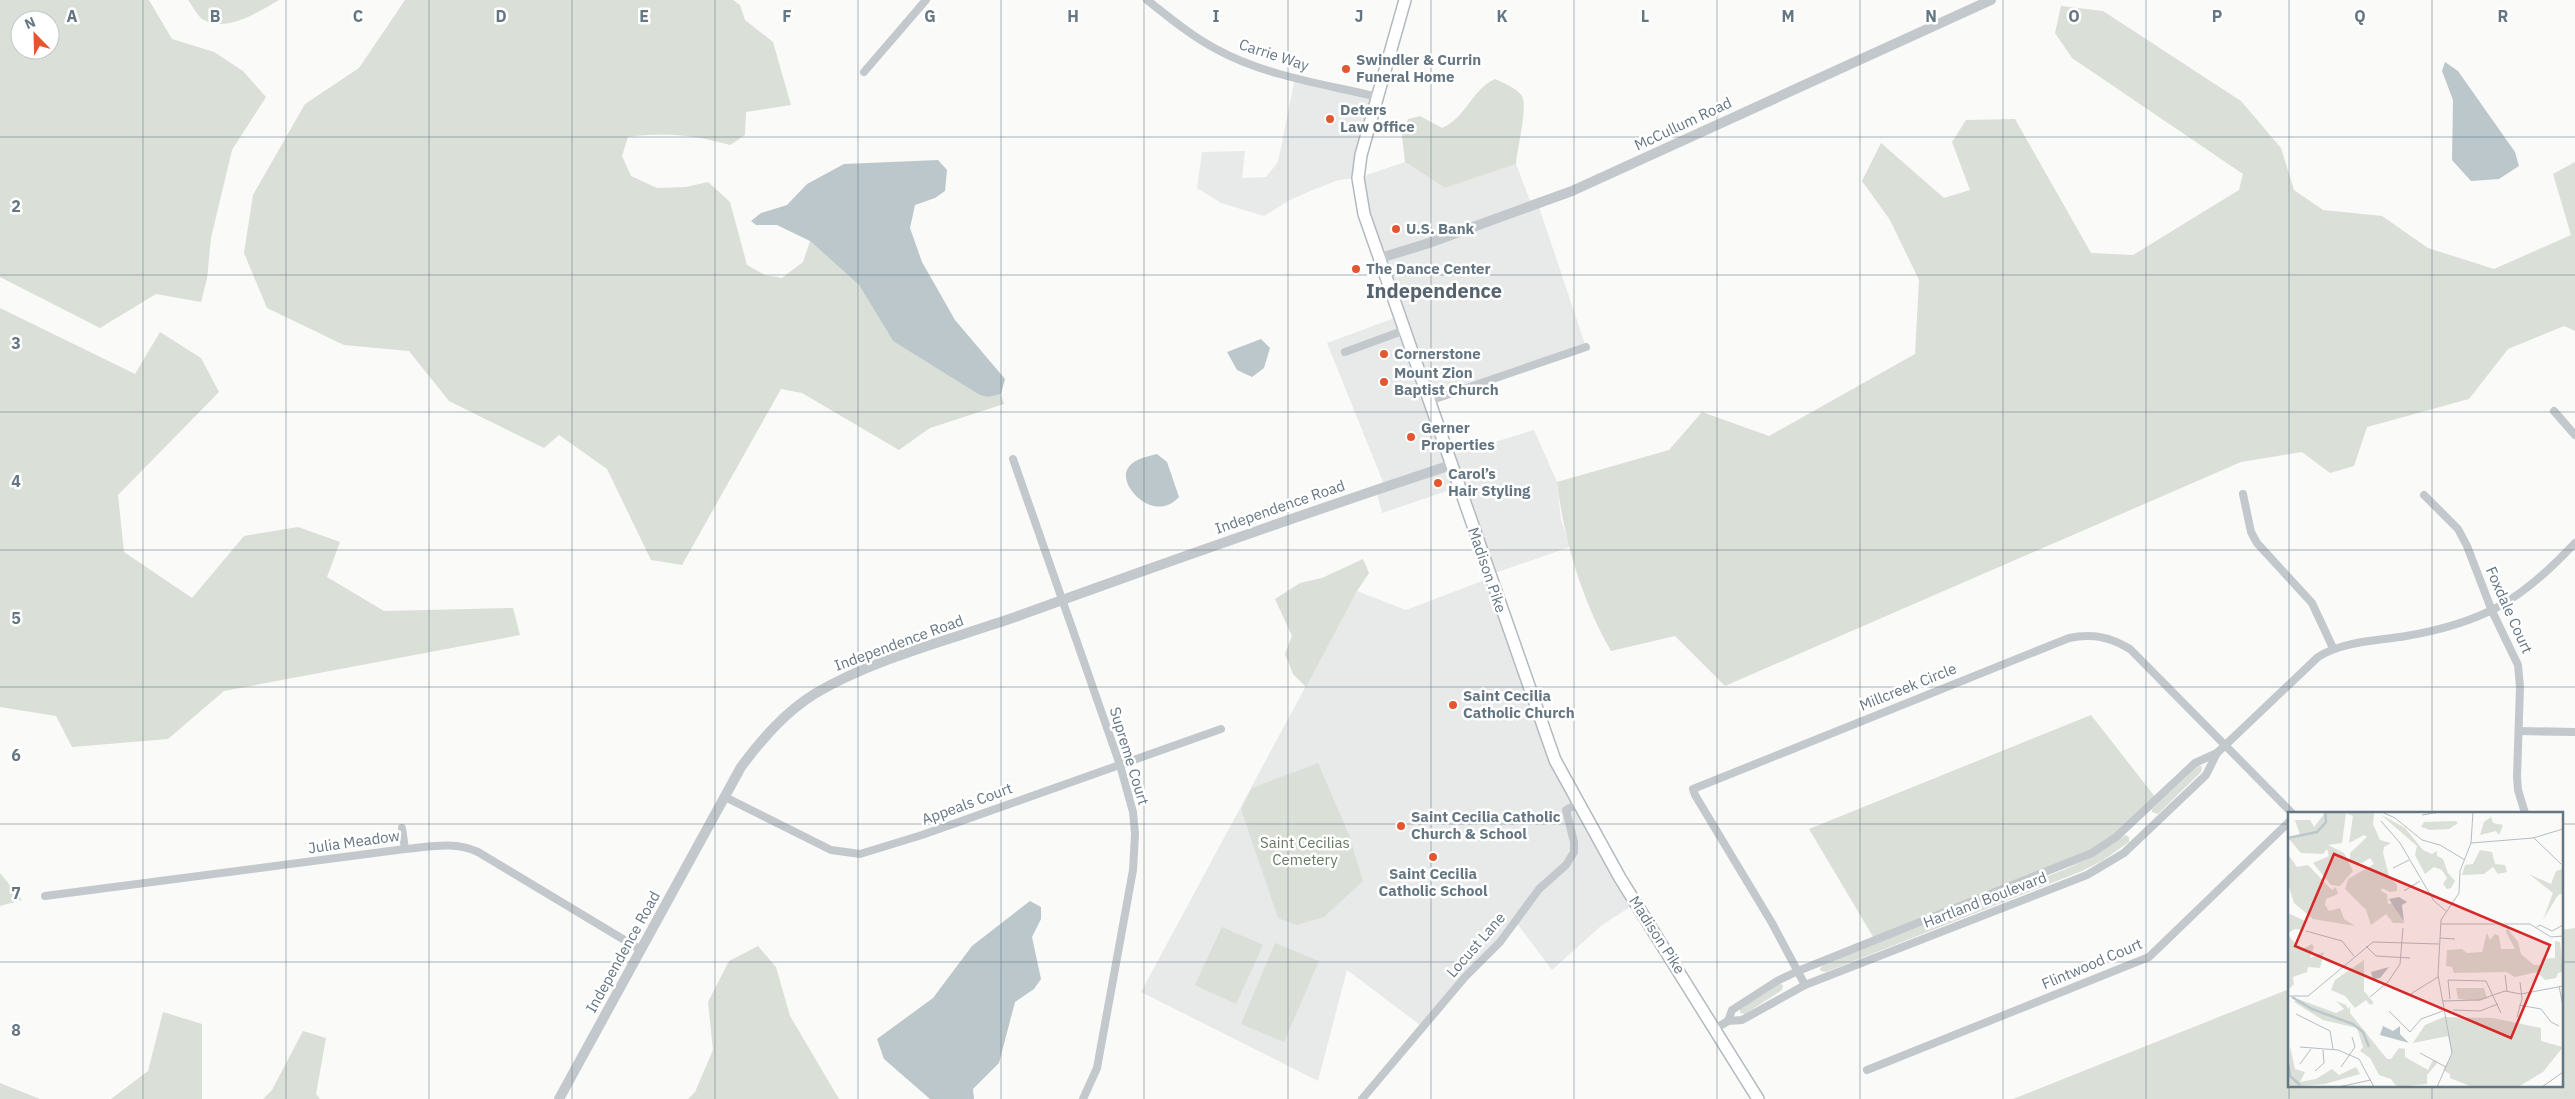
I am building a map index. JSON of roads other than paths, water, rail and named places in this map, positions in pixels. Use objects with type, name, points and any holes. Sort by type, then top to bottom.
[{"type":"main road","name":"Madison Pike","points":[[1405,0],[1361,155],[1358,178],[1364,214],[1554,760],[1620,878],[1758,1099]]},
{"type":"street","points":[[864,72],[926,0]]},
{"type":"street","name":"Carrie Way","points":[[1147,0],[1190,33],[1238,60],[1274,73],[1378,97]]},
{"type":"street","name":"McCullum Road","points":[[1380,258],[1426,244],[1572,191],[1991,0]]},
{"type":"street","points":[[1345,352],[1405,330]]},
{"type":"street","points":[[1429,400],[1586,347]]},
{"type":"street","points":[[2554,411],[2575,435]]},
{"type":"street","name":"Supreme Court","points":[[1013,458],[1120,765],[1133,812],[1135,834],[1133,870],[1097,1068],[1084,1099]]},
{"type":"street","name":"Independence Road","points":[[559,1099],[741,767],[772,728],[814,695],[858,673],[1338,502],[1451,465]]},
{"type":"street","points":[[2243,494],[2251,532],[2257,543],[2312,603],[2333,648]]},
{"type":"street","name":"Foxdale Court","points":[[2424,495],[2458,528],[2467,546],[2492,611],[2518,665],[2520,687],[2518,790],[2525,812]]},
{"type":"street","name":"Hartland Boulevard","points":[[1728,1021],[1732,1010],[1777,981],[1798,971],[2092,853],[2116,837],[2195,763],[2217,753],[2291,680],[2318,657],[2333,648],[2438,631],[2457,626],[2492,611],[2522,593],[2540,579],[2575,543]]},
{"type":"street","name":"Millcreek Circle","points":[[1805,985],[1772,923],[1693,789],[2069,638],[2083,635],[2097,636],[2116,641],[2130,649],[2291,812]]},
{"type":"street","name":"Appeals Court","points":[[725,797],[831,850],[860,854],[890,846],[1221,729]]},
{"type":"street","points":[[2518,731],[2575,732]]},
{"type":"street","name":"Hartland Boulevard","points":[[1715,1029],[1728,1021],[1742,1020],[1805,985],[2087,875],[2124,853],[2206,775],[2217,753]]},
{"type":"street","name":"Locust Lane","points":[[1362,1099],[1465,977],[1500,942],[1539,888],[1566,865],[1574,852],[1574,842],[1566,810],[1578,804]]},
{"type":"street","name":"Flintwood Court","points":[[1867,1070],[2150,957],[2288,823]]},
{"type":"street","points":[[402,828],[405,849]]},
{"type":"street","name":"Julia Meadow","points":[[45,896],[405,849],[452,845],[466,847],[532,883],[641,950]]},
{"type":"place","name":"Swindler & Currin Funeral Home","points":[[1346,69]]},
{"type":"place","name":"Deters Law Office","points":[[1330,119]]},
{"type":"place","name":"U.S. Bank","points":[[1396,229]]},
{"type":"place","name":"The Dance Center","points":[[1356,269]]},
{"type":"place","name":"Cornerstone","points":[[1384,354]]},
{"type":"place","name":"Mount Zion Baptist Church","points":[[1384,382]]},
{"type":"place","name":"Gerner Properties","points":[[1411,437]]},
{"type":"place","name":"Carol’s Hair Styling","points":[[1438,483]]},
{"type":"place","name":"Saint Cecilia Catholic Church","points":[[1453,705]]},
{"type":"place","name":"Saint Cecilia Catholic Church & School","points":[[1401,826]]},
{"type":"place","name":"Saint Cecilia Catholic School","points":[[1433,857]]},
{"type":"district","name":"Independence","points":[[1434,291]]},
{"type":"park label","name":"Saint Cecilias Cemetery","points":[[1305,852]]}]
